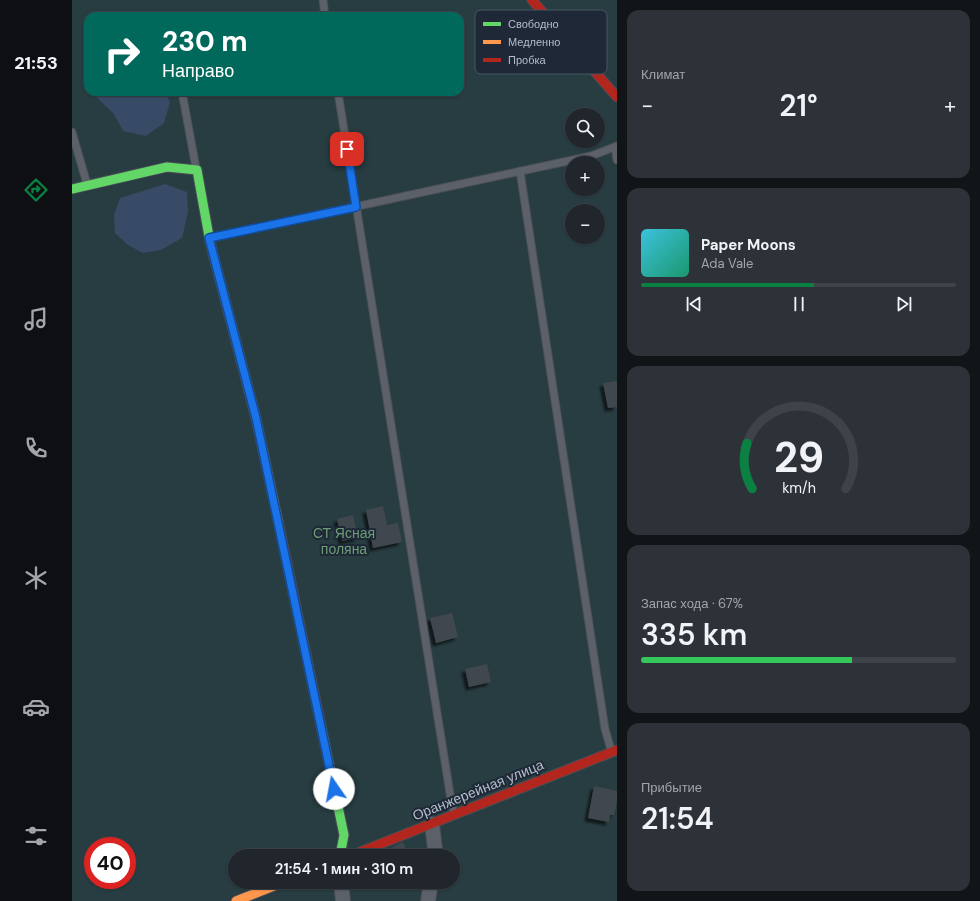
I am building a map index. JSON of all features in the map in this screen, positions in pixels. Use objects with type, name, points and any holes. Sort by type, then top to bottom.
[{"type":"street","points":[[532,0],[541,10]]},
{"type":"street","points":[[597,74],[617,97]]},
{"type":"street","points":[[72,189],[167,167],[197,170],[209,238],[261,442],[344,835],[341,849]]},
{"type":"street","name":"Оранжерейная улица","points":[[368,849],[614,751]]},
{"type":"street","points":[[432,824],[435,849]]},
{"type":"street","points":[[236,901],[266,889]]},
{"type":"street","points":[[342,889],[343,901]]},
{"type":"street","points":[[428,901],[430,889]]},
{"type":"lane","points":[[323,0],[324,12]]},
{"type":"lane","points":[[183,96],[197,170]]},
{"type":"lane","points":[[339,96],[454,815]]},
{"type":"lane","points":[[72,132],[87,185]]},
{"type":"lane","points":[[209,238],[591,156],[616,146],[617,160]]},
{"type":"lane","points":[[520,172],[606,729],[614,751]]},
{"type":"green space","name":"СТ Ясная поляна","points":[[72,0],[617,0],[617,901],[72,901]]},
{"type":"water","points":[[95,96],[167,96],[170,102],[164,123],[146,136],[123,131],[114,114]]},
{"type":"water","points":[[165,184],[187,192],[188,212],[182,238],[161,250],[143,253],[128,245],[115,233],[114,215],[120,198]]},
{"type":"building","points":[[617,381],[617,407],[608,408],[603,383]]},
{"type":"building","points":[[383,506],[387,525],[398,523],[402,542],[373,548],[366,510]]},
{"type":"building","points":[[353,515],[358,538],[342,541],[337,519]]},
{"type":"building","points":[[452,613],[458,637],[436,643],[430,618]]},
{"type":"building","points":[[487,664],[491,682],[469,687],[465,669]]},
{"type":"building","points":[[594,786],[617,791],[617,801],[614,815],[610,815],[609,822],[588,818]]},
{"type":"building","points":[[403,842],[406,849],[389,849]]},
{"type":"traffic: fast","points":[[72,189],[167,167],[197,170],[210,242]]},
{"type":"traffic: fast","points":[[321,726],[344,835],[341,849]]},
{"type":"traffic: slow","points":[[210,242],[256,418],[278,521]]},
{"type":"traffic: slow","points":[[236,901],[266,889]]},
{"type":"traffic: jam","points":[[532,0],[541,10]]},
{"type":"traffic: jam","points":[[597,74],[617,97]]},
{"type":"traffic: jam","points":[[278,521],[321,726]]},
{"type":"traffic: jam","points":[[368,849],[617,750]]},
{"type":"route","points":[[334,789],[256,418],[209,238],[356,207],[347,149]]}]
